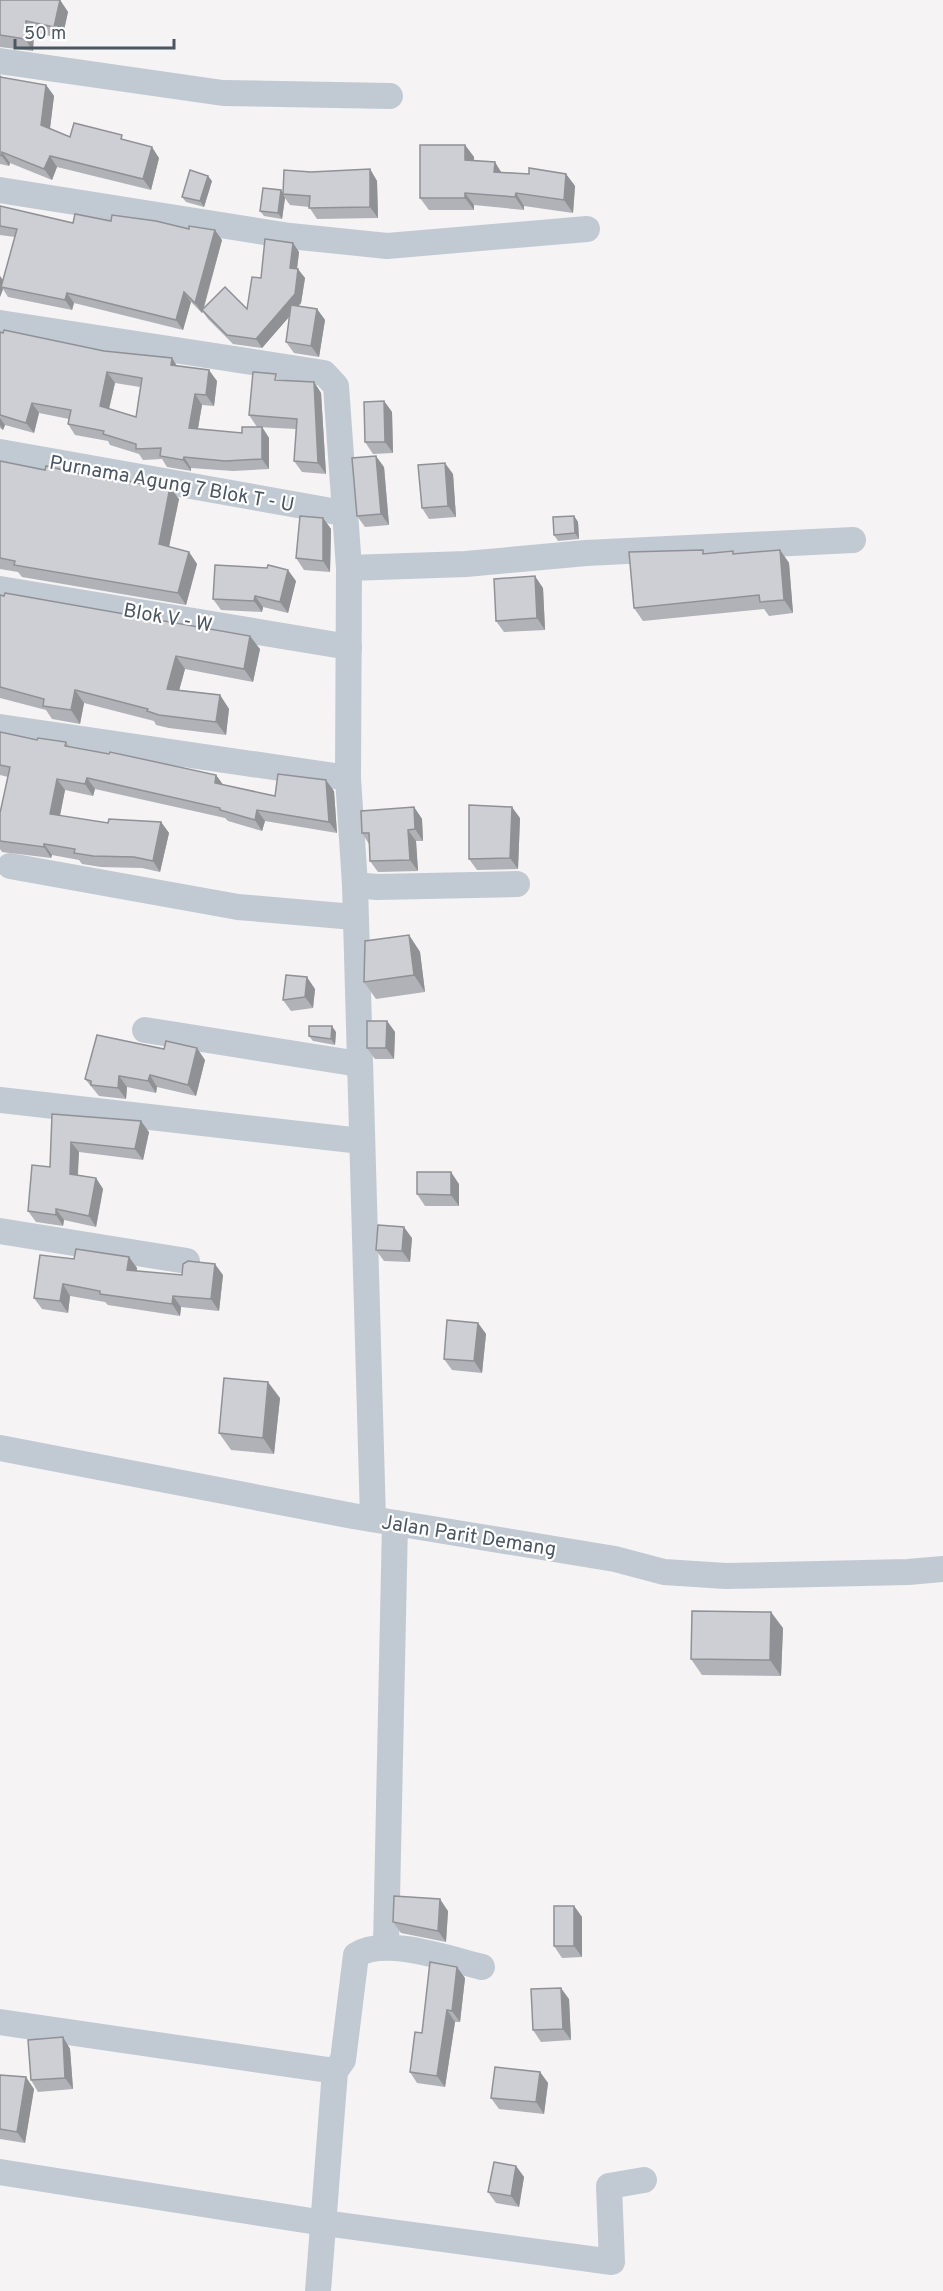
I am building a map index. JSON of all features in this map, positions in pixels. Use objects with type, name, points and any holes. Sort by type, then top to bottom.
[{"type":"street","points":[[0,61],[223,93],[390,96]]},
{"type":"street","points":[[0,190],[290,236],[387,246],[587,229]]},
{"type":"street","points":[[0,323],[324,373],[336,386],[349,568],[343,646],[355,885],[361,1141],[384,1521],[386,1946]]},
{"type":"street","name":"Purnama Agung 7 Blok T - U","points":[[0,453],[344,513]]},
{"type":"street","points":[[349,568],[466,564],[586,553],[853,540]]},
{"type":"street","name":"Blok V - W","points":[[0,589],[343,646]]},
{"type":"street","points":[[0,727],[348,778]]},
{"type":"street","points":[[10,866],[238,907],[354,917]]},
{"type":"street","points":[[355,885],[376,887],[517,884]]},
{"type":"street","points":[[145,1030],[359,1064]]},
{"type":"street","points":[[0,1100],[361,1141]]},
{"type":"street","points":[[0,1231],[187,1261]]},
{"type":"street","name":"Jalan Parit Demang","points":[[0,1448],[384,1521],[615,1559],[664,1572],[726,1576],[908,1572],[943,1569]]},
{"type":"street","points":[[318,2291],[336,2071],[343,2061],[356,1955],[365,1949],[386,1946],[482,1966]]},
{"type":"street","points":[[0,2022],[336,2071]]},
{"type":"street","points":[[0,2172],[324,2223],[612,2262],[609,2186],[644,2180]]},
{"type":"building","points":[[0,0],[60,0],[54,27],[26,21],[25,39],[0,35]]},
{"type":"building","points":[[0,77],[46,85],[41,125],[70,137],[74,123],[122,135],[121,139],[152,147],[143,179],[50,156],[44,169],[2,152],[2,156],[0,155]]},
{"type":"building","points":[[420,145],[465,145],[465,160],[495,162],[494,172],[529,174],[529,168],[566,174],[564,200],[516,193],[515,197],[465,193],[465,198],[420,198]]},
{"type":"building","points":[[370,169],[370,207],[309,208],[310,196],[283,194],[284,170],[311,172]]},
{"type":"building","points":[[190,170],[208,176],[200,201],[182,197]]},
{"type":"building","points":[[263,188],[281,190],[278,213],[260,211]]},
{"type":"building","points":[[0,206],[73,223],[75,214],[111,221],[112,215],[156,221],[189,229],[189,226],[215,230],[195,303],[184,292],[176,320],[67,293],[65,300],[1,287],[17,229],[0,226]]},
{"type":"building","points":[[265,239],[293,243],[290,268],[298,269],[295,294],[256,339],[227,335],[202,310],[225,287],[247,309],[252,277],[261,278]]},
{"type":"building","points":[[291,305],[317,309],[311,346],[286,342]]},
{"type":"building","points":[[4,330],[104,351],[172,358],[171,365],[209,370],[206,395],[195,394],[189,428],[242,433],[242,427],[262,427],[262,459],[225,461],[184,457],[183,460],[160,456],[161,448],[136,449],[136,444],[103,434],[104,431],[68,424],[71,410],[32,403],[26,423],[0,415],[0,332],[3,333]],"holes":[[[107,372],[142,378],[136,417],[100,406]]]},
{"type":"building","points":[[253,372],[276,374],[275,380],[314,382],[318,463],[294,461],[297,419],[249,415]]},
{"type":"building","points":[[384,401],[385,442],[365,442],[364,402]]},
{"type":"building","points":[[376,456],[381,514],[357,516],[352,458]]},
{"type":"building","points":[[0,461],[45,470],[46,466],[112,481],[113,477],[136,483],[170,487],[159,544],[189,552],[178,593],[14,565],[15,561],[0,558]]},
{"type":"building","points":[[445,463],[448,506],[422,508],[418,465]]},
{"type":"building","points":[[300,516],[323,518],[323,561],[296,558]]},
{"type":"building","points":[[574,516],[575,533],[554,535],[553,517]]},
{"type":"building","points":[[703,550],[703,554],[733,551],[733,554],[780,550],[784,600],[760,602],[759,595],[634,608],[629,552]]},
{"type":"building","points":[[215,565],[267,568],[268,565],[288,570],[280,602],[255,596],[254,601],[213,599]]},
{"type":"building","points":[[535,576],[537,618],[496,621],[494,579]]},
{"type":"building","points":[[5,593],[250,636],[244,669],[176,656],[167,689],[220,695],[216,722],[159,715],[147,711],[148,709],[75,690],[71,710],[43,706],[44,699],[0,687],[0,595],[4,596]]},
{"type":"building","points":[[0,732],[37,740],[38,738],[66,742],[65,746],[109,754],[110,752],[216,775],[215,783],[275,796],[278,774],[326,780],[329,822],[257,810],[255,820],[220,810],[220,808],[87,778],[85,784],[57,779],[50,814],[108,823],[109,819],[161,822],[153,861],[134,857],[93,856],[74,853],[75,849],[44,844],[44,847],[0,841],[0,813],[10,767],[0,765]]},
{"type":"building","points":[[469,805],[512,807],[510,858],[469,859]]},
{"type":"building","points":[[414,807],[415,829],[408,830],[410,860],[370,861],[369,833],[362,833],[361,811]]},
{"type":"building","points":[[409,935],[414,975],[364,982],[365,941]]},
{"type":"building","points":[[286,975],[307,977],[305,997],[283,1000]]},
{"type":"building","points":[[367,1021],[387,1021],[386,1048],[367,1048]]},
{"type":"building","points":[[309,1026],[332,1026],[331,1039],[309,1036]]},
{"type":"building","points":[[97,1035],[164,1049],[166,1041],[197,1048],[188,1085],[150,1075],[148,1081],[119,1076],[118,1088],[91,1085],[91,1081],[85,1079]]},
{"type":"building","points":[[52,1114],[141,1121],[135,1149],[71,1142],[70,1174],[96,1178],[89,1216],[56,1209],[56,1215],[28,1211],[32,1165],[50,1167]]},
{"type":"building","points":[[417,1172],[451,1172],[451,1195],[417,1194]]},
{"type":"building","points":[[378,1225],[404,1227],[402,1251],[376,1250]]},
{"type":"building","points":[[76,1249],[129,1257],[127,1270],[182,1275],[183,1264],[188,1261],[215,1264],[211,1299],[173,1296],[172,1304],[100,1294],[100,1291],[63,1284],[60,1301],[34,1298],[40,1255],[74,1259]]},
{"type":"building","points":[[447,1320],[478,1323],[474,1361],[444,1359]]},
{"type":"building","points":[[224,1378],[268,1382],[263,1438],[219,1433]]},
{"type":"building","points":[[692,1611],[771,1612],[770,1660],[691,1659]]},
{"type":"building","points":[[394,1896],[440,1899],[438,1931],[393,1922]]},
{"type":"building","points":[[554,1906],[574,1906],[574,1946],[554,1946]]},
{"type":"building","points":[[430,1962],[457,1967],[452,2011],[447,2010],[437,2076],[410,2072],[415,2032],[422,2033]]},
{"type":"building","points":[[561,1988],[563,2029],[533,2030],[531,1989]]},
{"type":"building","points":[[63,2037],[65,2078],[31,2080],[28,2040]]},
{"type":"building","points":[[495,2067],[540,2072],[536,2102],[491,2098]]},
{"type":"building","points":[[0,2075],[26,2077],[17,2132],[0,2129]]},
{"type":"building","points":[[494,2162],[516,2166],[511,2196],[488,2192]]}]
